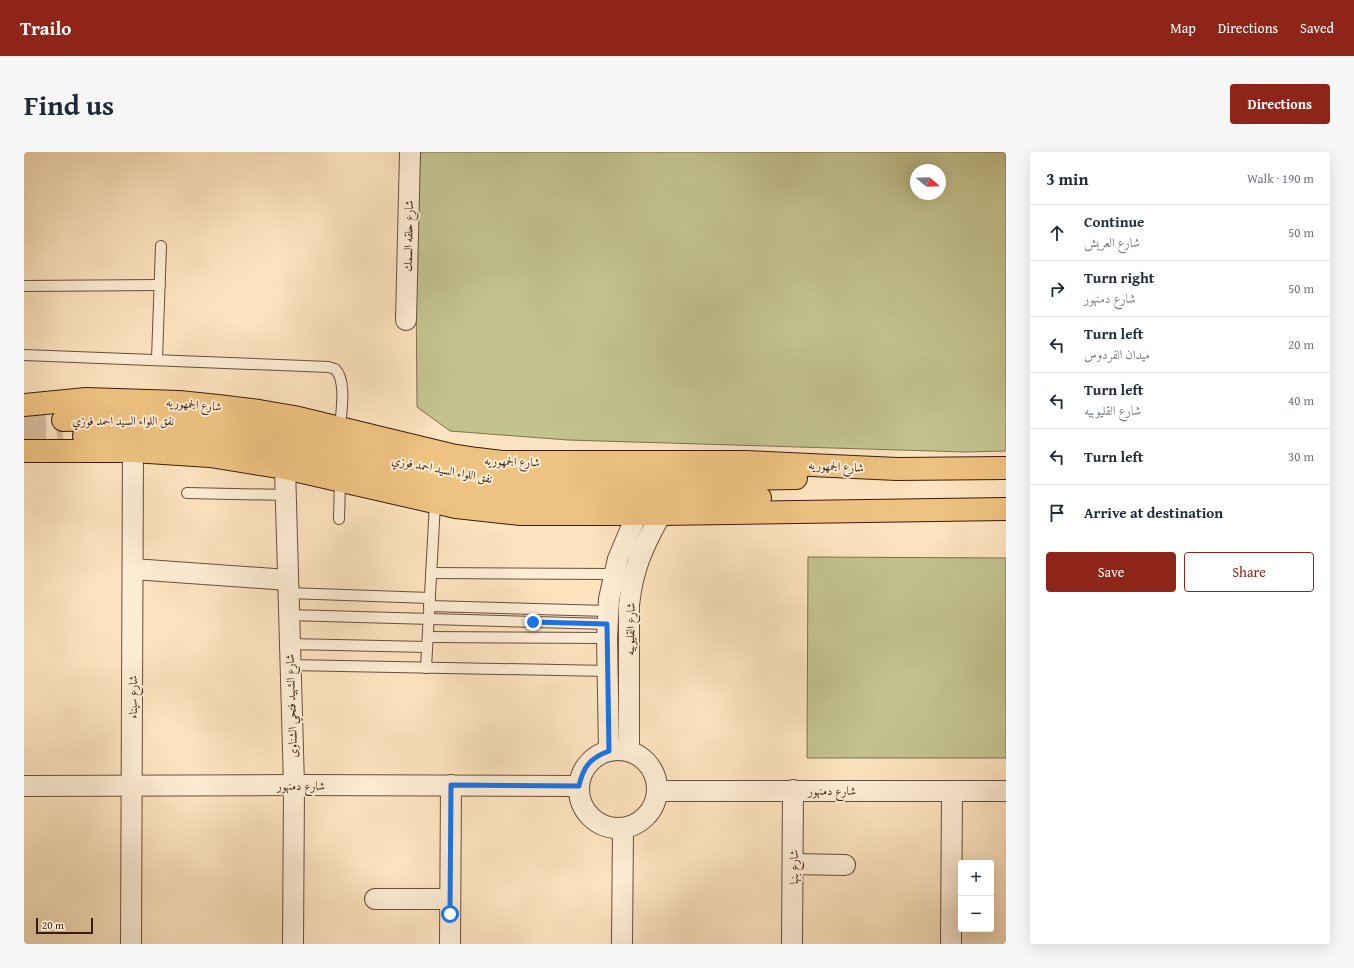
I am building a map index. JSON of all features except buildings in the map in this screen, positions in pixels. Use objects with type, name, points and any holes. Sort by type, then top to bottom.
[{"type":"highway","name":"شارع الجمهوريه","points":[[24,405],[86,399],[179,402],[259,411],[340,428],[451,455],[502,462],[745,462],[896,469],[1006,468]]},
{"type":"highway","name":"نفق اللواء السيد احمد فوزي","points":[[850,511],[817,501],[793,498],[493,495],[447,488],[288,452],[228,442],[63,428],[135,418],[215,424],[291,436],[477,478],[500,480],[526,481],[844,477],[896,469]]},
{"type":"highway","points":[[24,451],[133,451],[210,456],[285,468],[435,503],[477,510],[521,514],[661,514],[1006,509]]},
{"type":"street","name":"شارع حلقه السمك","points":[[406,320],[410,152]]},
{"type":"street","name":"شارع سيناء","points":[[131,944],[133,451]]},
{"type":"street","name":"شارع الشهيد فتحي الشناوى","points":[[285,468],[294,784],[293,944]]},
{"type":"street","name":"شارع القليوبيه","points":[[609,751],[607,624],[614,574],[623,545],[637,514]]},
{"type":"street","name":"شارع القليوبيه","points":[[629,751],[629,605],[631,586],[635,568],[642,551],[661,514]]},
{"type":"street","points":[[133,569],[288,586]]},
{"type":"street","points":[[609,751],[629,751],[639,755],[653,770],[657,780],[658,791],[656,802],[651,812],[634,826],[623,829],[613,829],[604,826],[591,818],[582,806],[579,796],[581,776],[585,768],[600,754],[609,751]]},
{"type":"street","name":"شارع دمنهور","points":[[24,786],[294,784],[579,786]]},
{"type":"street","points":[[450,944],[451,785]]},
{"type":"street","name":"شارع بنها","points":[[792,944],[793,790]]},
{"type":"street","name":"شارع دمنهور","points":[[658,791],[1006,791]]},
{"type":"street","points":[[951,944],[952,791]]},
{"type":"street","points":[[622,944],[623,829]]},
{"type":"street","points":[[793,864],[845,865]]},
{"type":"street","points":[[375,900],[450,899]]},
{"type":"lane","points":[[157,359],[161,246]]},
{"type":"lane","points":[[24,286],[160,285]]},
{"type":"lane","points":[[24,355],[157,359],[329,367],[335,369],[340,376],[342,384],[340,428]]},
{"type":"lane","points":[[338,519],[340,481]]},
{"type":"lane","points":[[187,494],[286,495]]},
{"type":"lane","points":[[426,668],[435,503]]},
{"type":"lane","points":[[431,573],[614,574]]},
{"type":"lane","points":[[288,586],[607,624]]},
{"type":"lane","points":[[289,615],[607,624]]},
{"type":"lane","points":[[290,644],[427,642],[607,624]]},
{"type":"lane","points":[[290,665],[608,671]]},
{"type":"green space","points":[[415,152],[1006,152],[1006,451],[965,452],[568,440],[450,431],[417,407]]},
{"type":"green space","points":[[808,557],[1006,558],[1006,758],[807,758]]},
{"type":"tunnel","points":[[24,422],[63,420]]},
{"type":"tunnel","points":[[24,438],[63,436]]},
{"type":"route","points":[[450,914],[451,785],[579,786],[581,776],[585,768],[600,754],[609,751],[607,624],[533,622]]}]
